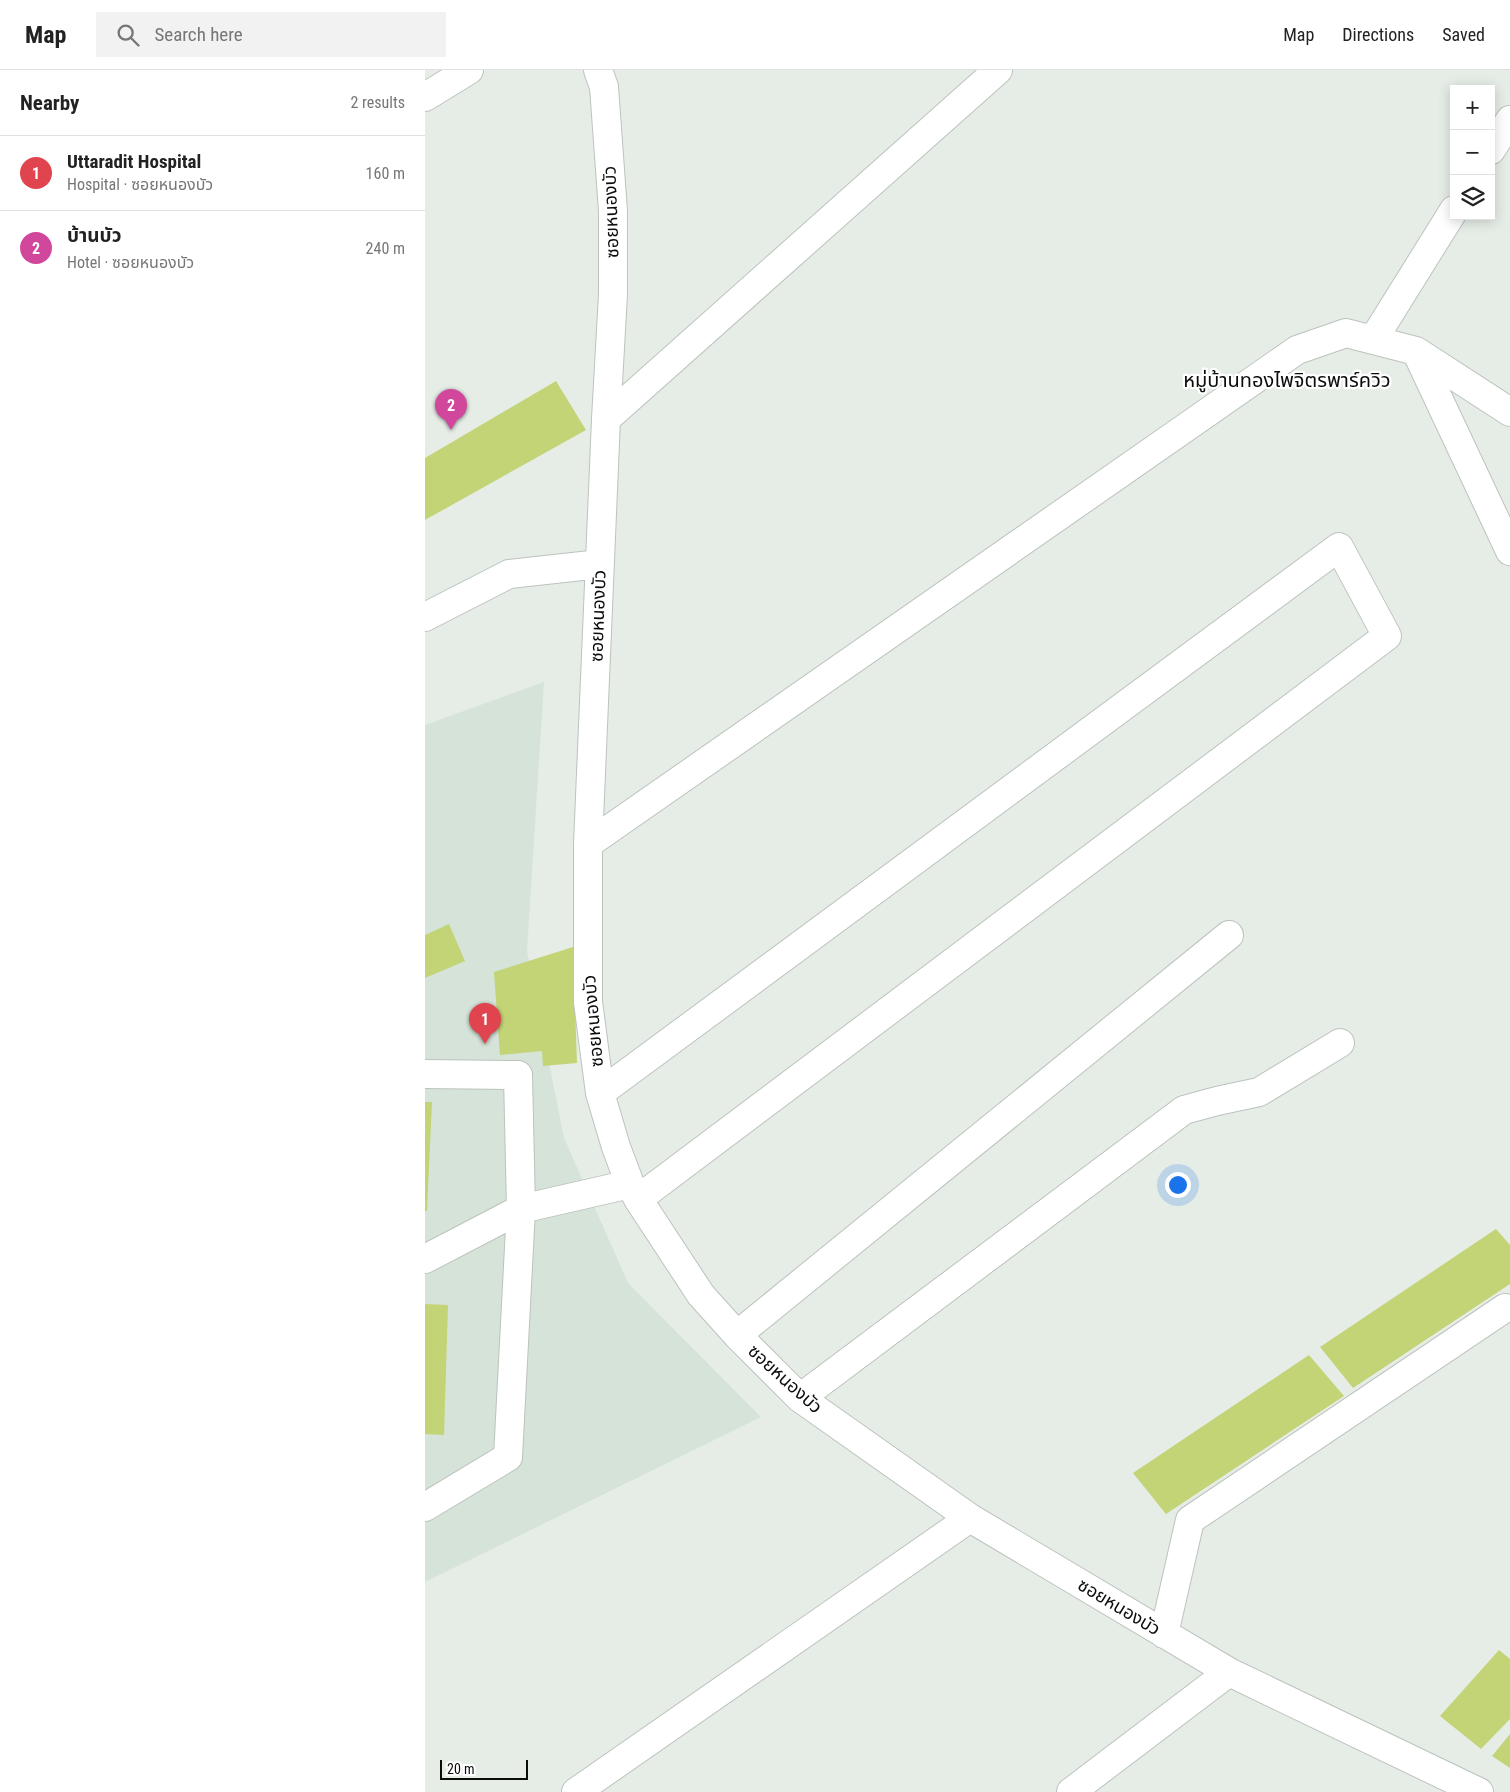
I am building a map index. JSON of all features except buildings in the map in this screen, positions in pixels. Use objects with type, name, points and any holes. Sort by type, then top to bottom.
[{"type":"street","points":[[425,97],[469,70]]},
{"type":"street","points":[[606,418],[998,70]]},
{"type":"street","name":"ซอยหนองบัว","points":[[607,75],[613,211],[613,285],[588,844],[588,1002],[600,1093],[616,1147],[634,1192],[701,1295],[799,1398],[970,1518],[1229,1672],[1479,1792]]},
{"type":"street","points":[[1373,340],[1450,216]]},
{"type":"street","points":[[588,844],[1297,350],[1346,333],[1416,351],[1510,412]]},
{"type":"street","points":[[1416,351],[1510,551]]},
{"type":"street","points":[[425,1259],[521,1209],[634,1192],[1387,636],[1339,547],[600,1093]]},
{"type":"street","points":[[425,617],[509,574],[600,564]]},
{"type":"street","points":[[737,1335],[1229,935]]},
{"type":"street","points":[[799,1398],[1184,1110],[1259,1092],[1340,1044]]},
{"type":"street","points":[[425,1074],[518,1075],[521,1209],[507,1457],[425,1507]]},
{"type":"street","points":[[1164,1634],[1190,1520],[1505,1308]]},
{"type":"street","points":[[576,1792],[970,1518]]},
{"type":"street","points":[[1071,1792],[1229,1672]]},
{"type":"shaded area","points":[[544,682],[527,951],[564,1138],[628,1283],[761,1417],[425,1582],[425,725]]},
{"type":"place","name":"บ้านบัว","points":[[451,430]]},
{"type":"place","name":"Uttaradit Hospital","points":[[485,1044]]},
{"type":"district","name":"หมู่บ้านทองไพจิตรพาร์ควิว","points":[[1287,380]]}]
